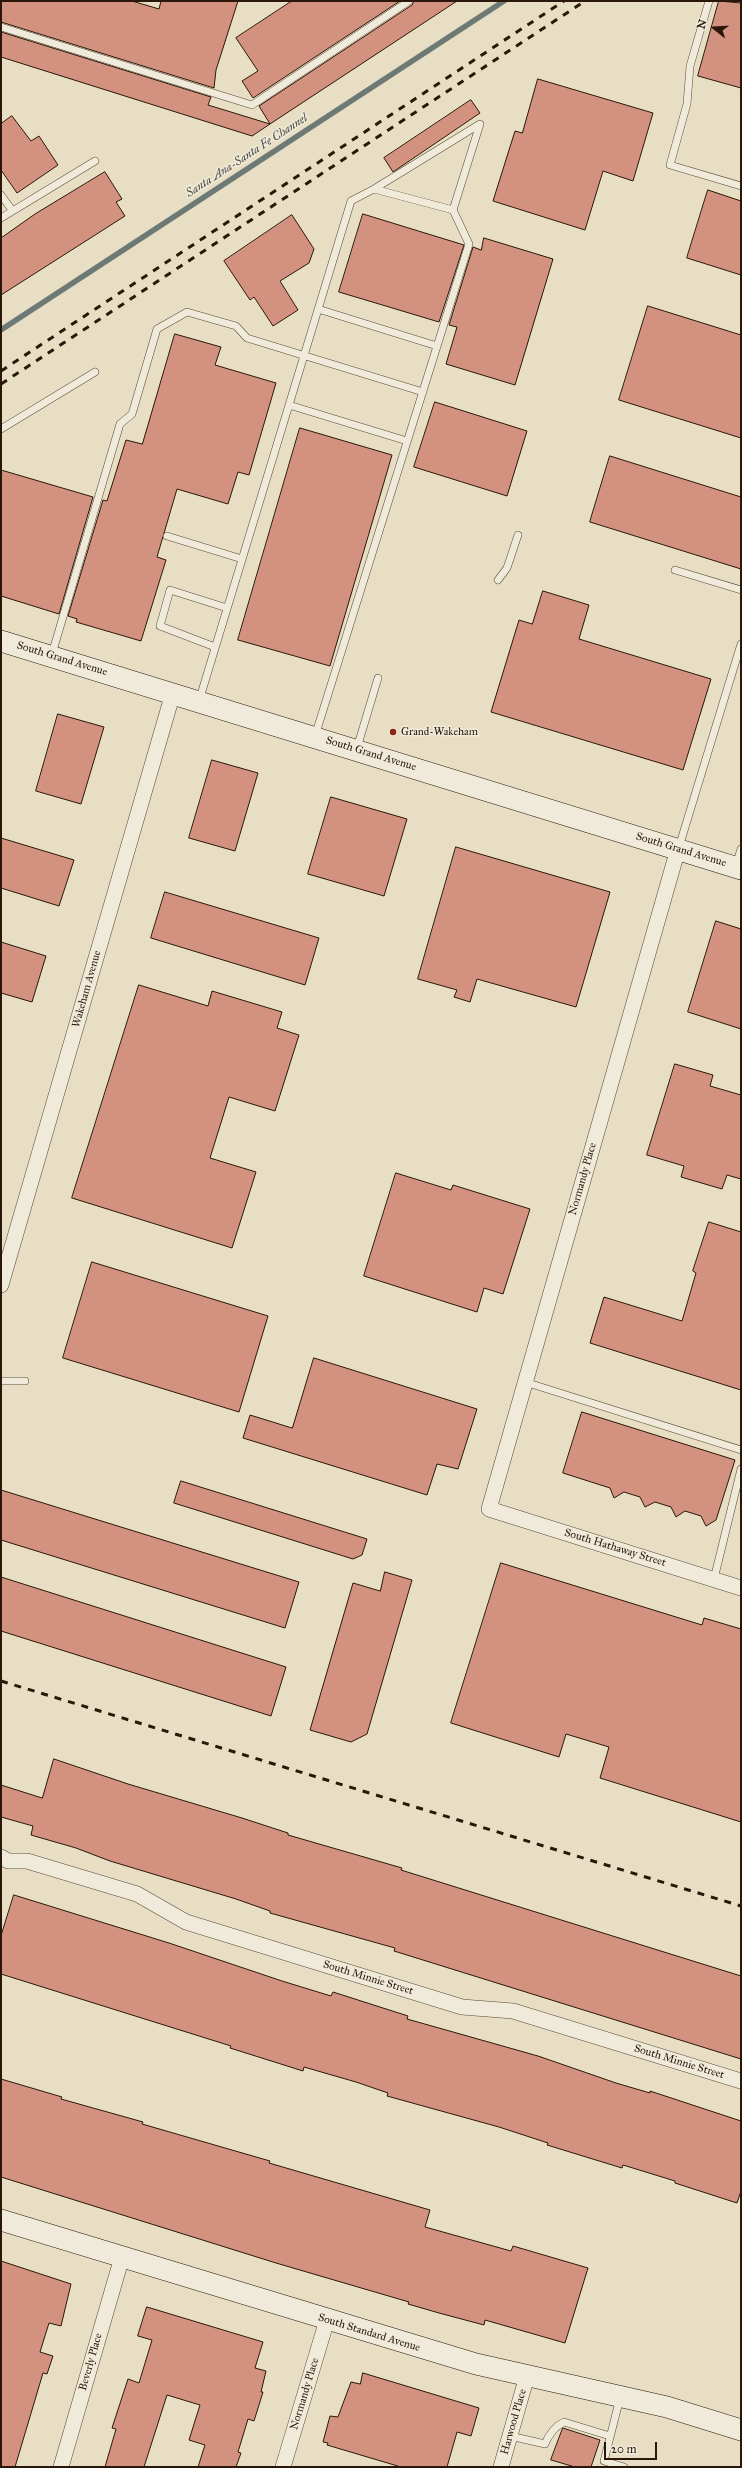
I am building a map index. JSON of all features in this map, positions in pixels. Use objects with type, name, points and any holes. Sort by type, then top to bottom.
[{"type":"main road","name":"South Grand Avenue","points":[[1,641],[315,736],[678,849],[739,862]]},
{"type":"main road","name":"South Standard Avenue","points":[[1,2220],[476,2364],[666,2407],[741,2430]]},
{"type":"street","name":"Wakeham Avenue","points":[[1,1285],[173,693]]},
{"type":"street","name":"Normandy Place","points":[[489,1509],[678,849]]},
{"type":"street","name":"South Hathaway Street","points":[[489,1509],[741,1588]]},
{"type":"street","name":"South Minnie Street","points":[[1,1857],[8,1861],[27,1861],[137,1894],[186,1922],[462,2007],[513,2011],[741,2081]]},
{"type":"street","name":"Beverly Place","points":[[61,2467],[122,2257]]},
{"type":"street","name":"Normandy Place","points":[[284,2467],[327,2320]]},
{"type":"street","name":"Harwood Place","points":[[501,2467],[528,2376]]},
{"type":"lane","points":[[1,28],[252,105],[408,1]]},
{"type":"lane","points":[[709,1],[690,66],[687,104],[670,165],[741,186]]},
{"type":"lane","points":[[199,701],[351,201],[374,189],[480,124],[453,210],[469,244],[315,736]]},
{"type":"lane","points":[[1,218],[95,161]]},
{"type":"lane","points":[[374,189],[453,210]]},
{"type":"lane","points":[[1,196],[12,210]]},
{"type":"lane","points":[[318,309],[437,346]]},
{"type":"lane","points":[[51,656],[120,424],[132,414],[157,329],[187,312],[236,326],[247,338],[423,392]]},
{"type":"lane","points":[[1,429],[95,372]]},
{"type":"lane","points":[[289,405],[407,441]]},
{"type":"lane","points":[[498,580],[507,568],[518,535]]},
{"type":"lane","points":[[167,536],[242,559]]},
{"type":"lane","points":[[675,570],[741,590]]},
{"type":"lane","points":[[215,647],[160,626],[170,590],[227,608]]},
{"type":"lane","points":[[678,849],[741,644]]},
{"type":"lane","points":[[356,749],[378,678]]},
{"type":"lane","points":[[1,1381],[25,1381]]},
{"type":"lane","points":[[525,1382],[741,1450]]},
{"type":"lane","points":[[714,1580],[741,1469]]},
{"type":"lane","points":[[620,2397],[604,2461],[624,2467]]},
{"type":"lane","points":[[510,2436],[545,2444],[548,2436],[556,2426],[564,2422],[610,2436]]},
{"type":"building","points":[[1,1],[132,1],[159,9],[161,1],[238,1],[216,70],[214,88],[1,22]]},
{"type":"building","points":[[292,1],[400,1],[253,98],[242,81],[258,71],[236,38]]},
{"type":"building","points":[[414,1],[457,1],[270,124],[259,106],[412,5]]},
{"type":"building","points":[[719,1],[741,3],[741,88],[698,76]]},
{"type":"building","points":[[1,32],[211,97],[208,105],[270,124],[252,136],[1,57]]},
{"type":"building","points":[[538,79],[653,113],[633,181],[603,171],[585,230],[493,201],[515,131],[522,133]]},
{"type":"building","points":[[471,100],[480,113],[393,172],[384,158]]},
{"type":"building","points":[[12,116],[31,141],[39,136],[58,165],[17,193],[1,170],[1,124]]},
{"type":"building","points":[[105,172],[122,199],[116,202],[125,216],[1,295],[1,238],[35,214]]},
{"type":"building","points":[[708,190],[741,201],[741,275],[687,258]]},
{"type":"building","points":[[363,214],[464,245],[439,322],[339,292]]},
{"type":"building","points":[[292,215],[314,249],[309,263],[280,281],[298,310],[273,326],[254,297],[250,300],[224,261]]},
{"type":"building","points":[[484,238],[553,259],[515,385],[446,364],[457,327],[449,325],[473,247],[481,250]]},
{"type":"building","points":[[648,306],[741,335],[741,438],[619,400]]},
{"type":"building","points":[[175,334],[221,347],[215,365],[276,383],[249,475],[238,472],[228,504],[177,489],[157,557],[166,560],[141,641],[76,622],[77,619],[68,616],[103,500],[107,501],[126,440],[142,444]]},
{"type":"building","points":[[435,402],[527,431],[507,496],[414,467]]},
{"type":"building","points":[[300,428],[392,455],[330,666],[238,640]]},
{"type":"building","points":[[610,456],[741,497],[741,569],[590,522]]},
{"type":"building","points":[[1,470],[93,497],[59,614],[1,596]]},
{"type":"building","points":[[543,591],[589,605],[579,639],[711,679],[683,770],[491,712],[519,620],[532,624]]},
{"type":"building","points":[[58,714],[104,727],[81,804],[36,791]]},
{"type":"building","points":[[212,760],[258,773],[235,851],[189,838]]},
{"type":"building","points":[[331,797],[407,819],[384,896],[308,874]]},
{"type":"building","points":[[1,838],[74,860],[59,906],[1,888]]},
{"type":"building","points":[[456,847],[610,892],[576,1007],[477,979],[470,1002],[454,997],[457,990],[418,979]]},
{"type":"building","points":[[165,892],[319,938],[305,985],[151,938]]},
{"type":"building","points":[[716,921],[741,929],[741,1029],[688,1012]]},
{"type":"building","points":[[1,942],[46,956],[32,1002],[1,993]]},
{"type":"building","points":[[139,985],[208,1006],[212,991],[282,1012],[277,1028],[299,1035],[275,1111],[229,1097],[210,1158],[256,1172],[232,1248],[72,1198]]},
{"type":"building","points":[[675,1064],[713,1075],[710,1086],[741,1095],[741,1179],[727,1175],[722,1189],[681,1177],[684,1166],[647,1155]]},
{"type":"building","points":[[396,1173],[451,1190],[453,1185],[530,1209],[503,1294],[484,1288],[477,1312],[364,1276]]},
{"type":"building","points":[[709,1222],[741,1232],[741,1390],[590,1343],[604,1297],[682,1321],[696,1273],[693,1271]]},
{"type":"building","points":[[92,1262],[268,1316],[239,1412],[63,1358]]},
{"type":"building","points":[[314,1358],[477,1409],[458,1469],[437,1464],[427,1495],[243,1438],[250,1415],[292,1428]]},
{"type":"building","points":[[582,1412],[735,1460],[716,1520],[706,1526],[701,1516],[685,1511],[676,1517],[671,1507],[655,1502],[645,1507],[640,1497],[624,1492],[614,1498],[610,1488],[563,1473]]},
{"type":"building","points":[[181,1481],[367,1539],[362,1555],[353,1559],[174,1503]]},
{"type":"building","points":[[1,1490],[299,1582],[285,1628],[1,1540]]},
{"type":"building","points":[[501,1563],[702,1625],[704,1618],[741,1629],[741,1822],[600,1778],[609,1747],[566,1734],[559,1757],[451,1723]]},
{"type":"building","points":[[385,1572],[412,1580],[367,1734],[351,1742],[310,1730],[353,1583],[380,1591]]},
{"type":"building","points":[[1,1577],[286,1667],[271,1716],[1,1631]]},
{"type":"building","points":[[54,1759],[128,1784],[242,1818],[288,1833],[288,1835],[402,1868],[401,1870],[741,1976],[741,2059],[394,1951],[395,1948],[270,1913],[270,1911],[236,1899],[110,1861],[76,1848],[31,1835],[33,1826],[1,1817],[1,1785],[42,1798]]},
{"type":"building","points":[[14,1895],[169,1943],[282,1981],[331,1996],[333,1992],[408,2016],[407,2019],[538,2056],[616,2083],[650,2093],[650,2091],[741,2121],[741,2191],[737,2203],[675,2183],[675,2181],[623,2165],[622,2168],[547,2145],[548,2143],[499,2127],[387,2096],[388,2093],[356,2082],[304,2067],[303,2071],[230,2048],[231,2046],[1,1974],[1,1936]]},
{"type":"building","points":[[1,2079],[62,2097],[61,2099],[143,2122],[142,2124],[270,2161],[269,2163],[430,2210],[425,2227],[511,2251],[513,2246],[588,2268],[565,2343],[485,2320],[484,2325],[408,2304],[409,2302],[276,2263],[1,2177]]},
{"type":"building","points":[[1,2261],[71,2284],[61,2326],[49,2323],[40,2352],[53,2356],[47,2374],[43,2373],[15,2467],[1,2467]]},
{"type":"building","points":[[147,2307],[263,2342],[255,2368],[266,2371],[261,2392],[263,2392],[254,2421],[248,2419],[238,2452],[241,2453],[236,2467],[198,2467],[205,2445],[189,2440],[200,2405],[167,2395],[144,2467],[105,2467],[116,2429],[112,2428],[128,2379],[139,2383],[152,2340],[138,2336]]},
{"type":"building","points":[[363,2373],[479,2408],[471,2436],[457,2432],[447,2467],[401,2467],[327,2445],[328,2443],[323,2442],[330,2416],[338,2417],[351,2382],[360,2384]]},
{"type":"building","points":[[563,2428],[600,2440],[591,2467],[575,2467],[551,2460]]},
{"type":"waterway","name":"Santa Ana-Santa Fe Channel","points":[[1,330],[504,1]]},
{"type":"railway","points":[[1,371],[564,1]]},
{"type":"railway","points":[[1,384],[585,1]]},
{"type":"railway","points":[[1,1681],[741,1906]]},
{"type":"place","name":"Grand-Wakeham","points":[[393,732]]}]
